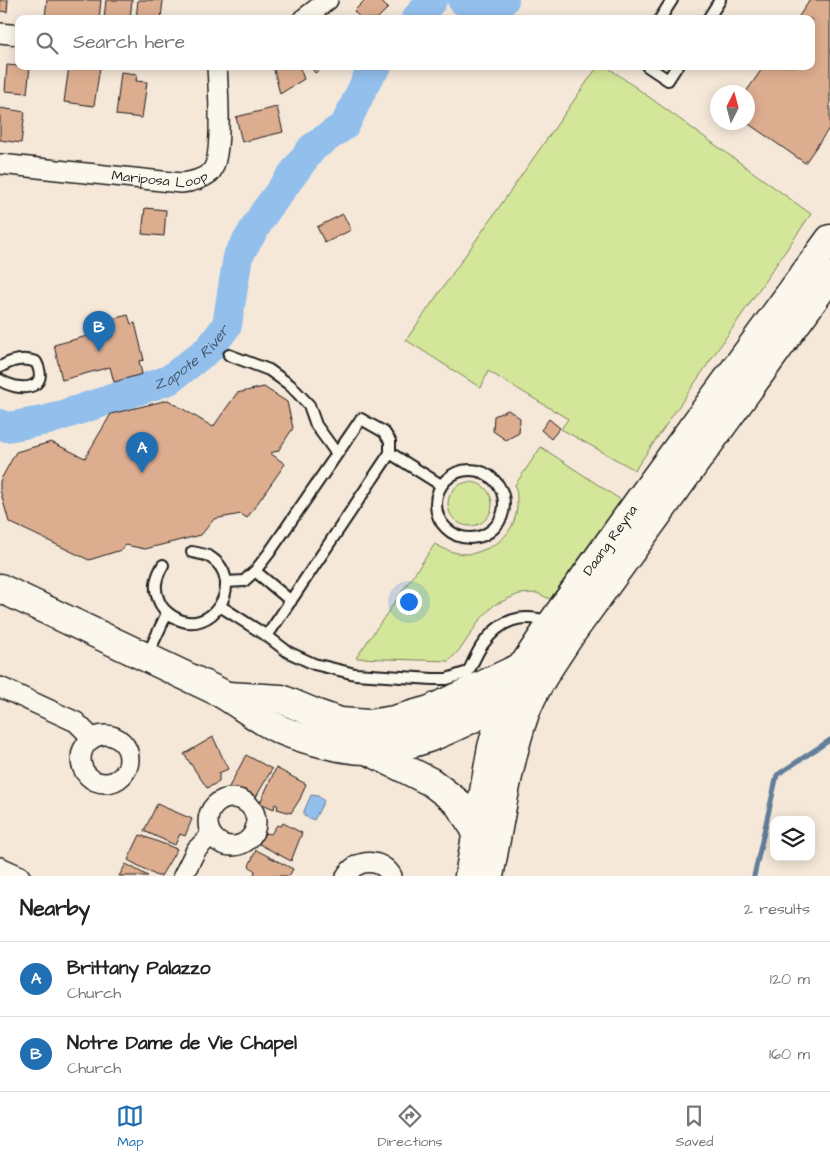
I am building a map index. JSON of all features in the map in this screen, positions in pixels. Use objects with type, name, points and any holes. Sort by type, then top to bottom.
[{"type":"main road","name":"Daang Reyna","points":[[469,876],[492,747],[532,673],[638,502],[830,240]]},
{"type":"main road","name":"Daang Reyna","points":[[561,628],[830,277]]},
{"type":"main road","points":[[0,588],[227,696],[271,726],[312,740],[365,750],[394,747],[442,733],[515,707]]},
{"type":"main road","points":[[227,696],[281,699],[340,722],[369,724],[394,720],[430,710],[532,673]]},
{"type":"main road","name":"Daang Reyna","points":[[489,876],[513,757],[515,707]]},
{"type":"main road","points":[[365,750],[401,766],[438,787],[457,802],[477,832]]},
{"type":"street","points":[[308,15],[328,0]]},
{"type":"street","points":[[0,33],[15,35]]},
{"type":"street","name":"Mariposa Loop","points":[[0,164],[181,183],[196,181],[211,172],[219,148],[217,70]]},
{"type":"street","points":[[1,691],[76,722],[92,738]]},
{"type":"street","points":[[184,876],[196,850],[211,835]]},
{"type":"street","points":[[346,876],[359,864],[370,862],[380,864],[392,876]]},
{"type":"street","points":[[0,867],[20,876]]},
{"type":"lane","points":[[663,15],[672,0]]},
{"type":"lane","points":[[711,15],[720,0]]},
{"type":"lane","points":[[653,70],[668,80],[674,70]]},
{"type":"lane","points":[[229,356],[269,370],[290,385],[309,405],[316,425],[337,454]]},
{"type":"lane","points":[[0,367],[18,359],[27,358],[36,362],[40,369],[41,377],[36,384],[29,387],[16,387],[0,380]]},
{"type":"lane","points":[[226,582],[244,581],[269,553],[361,419],[384,432],[390,441],[390,453],[267,636]]},
{"type":"lane","points":[[390,453],[441,485]]},
{"type":"lane","points":[[463,470],[481,471],[489,476],[496,482],[504,498],[503,516],[499,524],[485,535],[477,538],[459,537],[451,533],[444,527],[436,511],[437,493],[441,485],[447,478],[463,470]]},
{"type":"lane","points":[[163,566],[157,575],[155,585],[156,596],[167,613],[178,620],[190,622],[212,615],[220,606],[225,594],[226,582],[223,572],[209,556],[192,552]]},
{"type":"lane","points":[[254,571],[291,601]]},
{"type":"lane","points":[[220,606],[288,652],[314,664],[356,674],[447,679],[468,672],[483,644],[500,626],[520,617],[536,618],[561,628]]},
{"type":"lane","points":[[146,657],[167,613]]},
{"type":"green space","points":[[595,70],[612,70],[811,214],[635,470],[561,429],[568,419],[488,371],[481,388],[406,340]]},
{"type":"green space","points":[[541,447],[621,500],[550,599],[537,593],[519,594],[494,605],[479,621],[462,647],[449,661],[356,658],[435,544],[447,550],[472,554],[493,546],[508,533],[516,516],[517,496],[515,485]]},
{"type":"green space","points":[[470,482],[482,486],[488,492],[492,504],[488,516],[482,522],[470,526],[458,522],[452,516],[448,504],[452,492],[458,486]]},
{"type":"water","points":[[311,795],[318,796],[324,801],[314,820],[304,816],[304,811]]},
{"type":"building","points":[[0,0],[8,0],[7,12],[0,11]]},
{"type":"building","points":[[47,0],[101,0],[99,15],[45,15]]},
{"type":"building","points":[[106,0],[132,0],[130,15],[104,15]]},
{"type":"building","points":[[138,0],[163,0],[161,15],[136,15]]},
{"type":"building","points":[[365,0],[379,0],[388,8],[381,15],[358,15],[354,11]]},
{"type":"building","points":[[810,0],[830,0],[830,127],[805,163],[755,128],[755,85],[751,85],[761,70],[815,70],[815,15],[800,15]]},
{"type":"building","points":[[7,65],[15,66],[15,70],[30,70],[27,93],[5,91]]},
{"type":"building","points":[[68,70],[100,70],[94,106],[64,102]]},
{"type":"building","points":[[274,70],[301,70],[304,79],[280,94]]},
{"type":"building","points":[[121,72],[137,74],[136,81],[147,82],[142,118],[116,115]]},
{"type":"building","points":[[277,107],[283,132],[242,142],[236,117]]},
{"type":"building","points":[[0,108],[25,112],[21,143],[0,140]]},
{"type":"building","points":[[145,208],[166,210],[164,236],[142,234]]},
{"type":"building","points":[[343,214],[351,230],[325,243],[317,227]]},
{"type":"building","points":[[128,315],[131,324],[135,323],[144,360],[139,361],[142,374],[114,382],[110,367],[62,380],[54,345],[102,332],[100,322]]},
{"type":"building","points":[[264,387],[287,402],[293,428],[278,451],[270,453],[285,464],[247,518],[241,514],[214,519],[201,535],[145,549],[126,545],[121,550],[89,560],[9,522],[0,490],[0,481],[16,452],[51,442],[85,458],[111,414],[168,400],[213,427],[237,393]]},
{"type":"building","points":[[508,410],[520,418],[519,433],[506,440],[493,431],[494,416]]},
{"type":"building","points":[[549,419],[560,428],[551,439],[541,430]]},
{"type":"building","points":[[213,737],[228,769],[219,773],[219,782],[207,788],[184,754]]},
{"type":"building","points":[[246,755],[272,769],[256,797],[229,787]]},
{"type":"building","points":[[276,768],[306,784],[300,799],[291,813],[277,809],[278,806],[275,804],[274,809],[260,803]]},
{"type":"building","points":[[157,804],[192,819],[185,836],[180,834],[175,845],[144,831]]},
{"type":"building","points":[[283,823],[302,833],[291,861],[259,844],[265,833],[271,834],[277,825],[281,826]]},
{"type":"building","points":[[140,835],[177,849],[161,876],[157,876],[128,860]]},
{"type":"building","points":[[256,850],[293,869],[289,876],[254,876],[255,871],[249,866]]},
{"type":"building","points":[[126,864],[148,876],[119,876]]},
{"type":"waterway","name":"Zapote River","points":[[419,15],[432,0]]},
{"type":"waterway","name":"Zapote River","points":[[462,0],[485,15]]},
{"type":"waterway","name":"Zapote River","points":[[490,15],[504,0]]},
{"type":"waterway","name":"Zapote River","points":[[0,424],[7,427],[48,420],[169,380],[210,348],[227,325],[238,256],[264,213],[312,148],[345,125],[368,77],[374,70]]},
{"type":"waterway","points":[[754,876],[777,775],[830,740]]},
{"type":"place","name":"Notre Dame de Vie Chapel","points":[[99,352]]},
{"type":"place","name":"Brittany Palazzo","points":[[142,473]]}]
